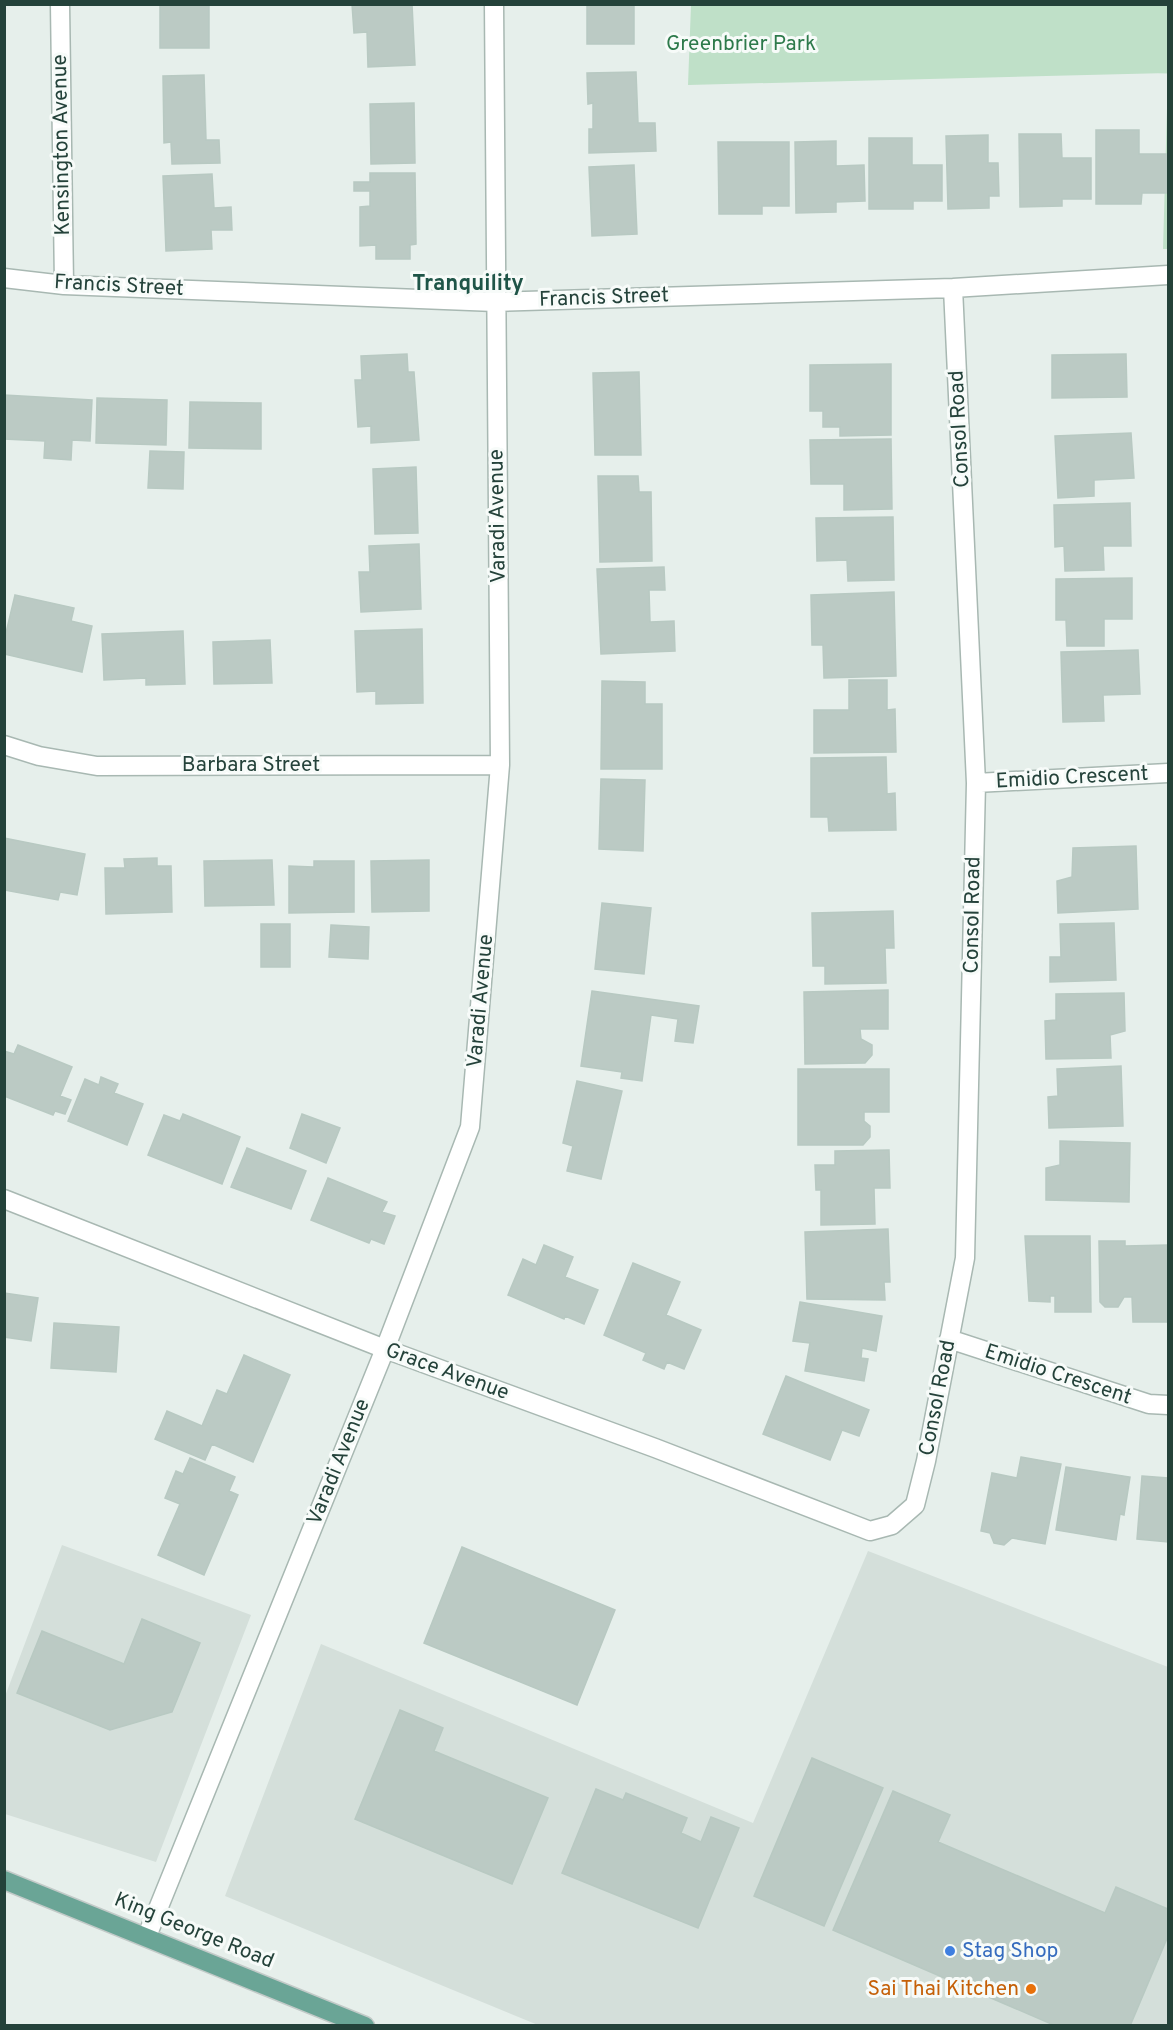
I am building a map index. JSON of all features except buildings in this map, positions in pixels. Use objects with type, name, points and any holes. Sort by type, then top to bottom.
[{"type":"main road","name":"King George Road","points":[[4,1880],[365,2025]]},
{"type":"street","name":"Kensington Avenue","points":[[60,4],[64,285]]},
{"type":"street","name":"Varadi Avenue","points":[[147,1936],[385,1349],[470,1127],[500,765],[494,4]]},
{"type":"street","name":"Francis Street","points":[[4,278],[64,285],[495,302],[953,288],[1168,275]]},
{"type":"street","name":"Consol Road","points":[[891,1526],[915,1505],[926,1461],[965,1258],[976,783],[953,288]]},
{"type":"street","name":"Barbara Street","points":[[4,745],[39,756],[97,766],[500,765]]},
{"type":"street","name":"Emidio Crescent","points":[[976,783],[1168,773]]},
{"type":"street","name":"Grace Avenue","points":[[4,1199],[385,1349],[655,1448],[870,1531],[891,1526]]},
{"type":"street","name":"Emidio Crescent","points":[[949,1340],[1149,1404],[1168,1405]]},
{"type":"shaded area","points":[[62,1545],[251,1615],[156,1862],[5,1814],[4,1699]]},
{"type":"shaded area","points":[[868,1551],[1168,1667],[1168,2025],[538,2025],[225,1896],[321,1644],[753,1823]]},
{"type":"green space","name":"Greenbrier Park","points":[[691,5],[1168,5],[1168,73],[688,85]]},
{"type":"green space","points":[[1168,73],[1168,249],[1163,249]]},
{"type":"place","name":"Stag Shop","points":[[950,1951]]},
{"type":"place","name":"Sai Thai Kitchen","points":[[1031,1989]]},
{"type":"district","name":"Tranquility","points":[[468,284]]}]
